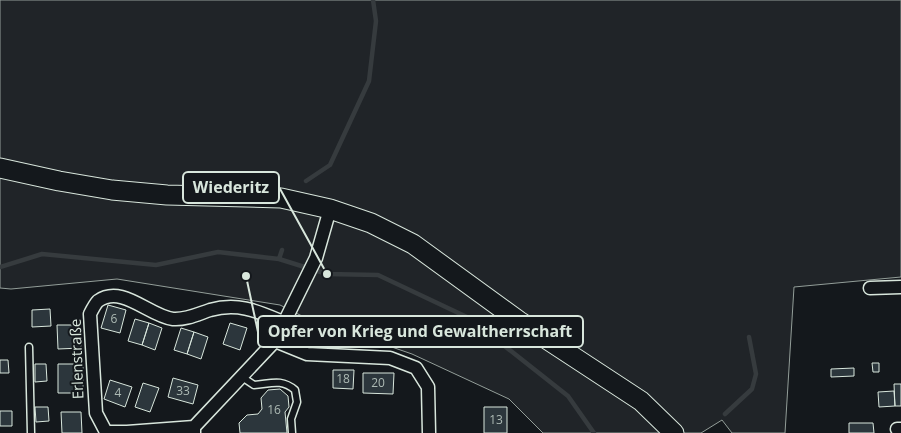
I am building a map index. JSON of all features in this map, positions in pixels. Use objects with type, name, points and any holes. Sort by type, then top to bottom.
[{"type":"main road","points":[[0,168],[104,188],[167,195],[281,198],[330,209],[371,223],[413,244],[519,321],[641,401],[674,433]]},
{"type":"street","points":[[194,430],[275,341],[316,258],[330,209]]},
{"type":"street","points":[[870,288],[901,287]]},
{"type":"street","name":"Erlenstraße","points":[[194,430],[106,432],[96,413],[90,314],[98,302],[109,297],[121,297],[133,300],[146,309],[173,319],[188,318],[226,306],[251,309],[283,322]]},
{"type":"street","points":[[275,341],[307,354],[390,358],[416,368],[428,387],[429,433]]},
{"type":"lane","points":[[29,347],[31,433]]},
{"type":"lane","points":[[242,377],[254,385],[283,382],[295,390],[297,402],[291,419],[292,433]]},
{"type":"shaded area","points":[[0,0],[901,0],[901,277],[794,287],[785,433],[732,433],[722,420],[701,433],[543,433],[509,399],[412,354],[302,316],[280,305],[117,279],[11,289],[0,288]]},
{"type":"building","points":[[108,305],[126,310],[120,333],[101,328]]},
{"type":"building","points":[[50,309],[51,326],[32,327],[32,310]]},
{"type":"building","points":[[135,319],[149,323],[142,345],[128,341]]},
{"type":"building","points":[[149,323],[162,328],[155,350],[142,345]]},
{"type":"building","points":[[230,323],[247,328],[240,350],[223,344]]},
{"type":"building","points":[[57,325],[80,325],[81,348],[58,349]]},
{"type":"building","points":[[181,328],[194,332],[187,354],[174,350]]},
{"type":"building","points":[[194,332],[208,337],[201,359],[187,354]]},
{"type":"building","points":[[0,360],[8,360],[9,373],[0,373]]},
{"type":"building","points":[[872,363],[879,363],[879,372],[873,372]]},
{"type":"building","points":[[35,364],[46,364],[47,381],[35,382]]},
{"type":"building","points":[[58,364],[83,364],[83,393],[58,393]]},
{"type":"building","points":[[854,368],[854,376],[831,377],[831,369]]},
{"type":"building","points":[[333,370],[354,370],[353,389],[333,388]]},
{"type":"building","points":[[363,373],[394,373],[393,394],[363,393]]},
{"type":"building","points":[[173,378],[198,385],[193,404],[168,397]]},
{"type":"building","points":[[110,380],[132,387],[125,407],[104,399]]},
{"type":"building","points":[[143,383],[159,388],[150,412],[135,407]]},
{"type":"building","points":[[894,384],[901,384],[901,406],[895,406]]},
{"type":"building","points":[[280,389],[288,396],[289,407],[285,412],[287,433],[240,433],[239,423],[247,415],[258,414],[262,409],[261,398],[268,390]]},
{"type":"building","points":[[894,391],[895,406],[879,407],[878,392]]},
{"type":"building","points":[[35,407],[48,407],[49,421],[36,422]]},
{"type":"building","points":[[484,407],[507,407],[507,433],[484,433]]},
{"type":"building","points":[[0,411],[12,411],[12,426],[0,426]]},
{"type":"building","points":[[61,412],[81,412],[82,433],[62,433]]},
{"type":"building","points":[[849,423],[873,423],[874,433],[849,433]]},
{"type":"waterway","points":[[306,181],[330,165],[369,81],[376,21],[373,0]]},
{"type":"waterway","points":[[279,259],[282,250]]},
{"type":"waterway","points":[[0,267],[42,254],[156,265],[218,252],[279,259],[327,274],[378,275],[469,318],[568,396],[594,433]]},
{"type":"waterway","points":[[725,414],[752,389],[756,374],[749,337]]},
{"type":"place","name":"Wiederitz","points":[[327,274]]},
{"type":"place","name":"Opfer von Krieg und Gewaltherrschaft","points":[[246,276]]}]
